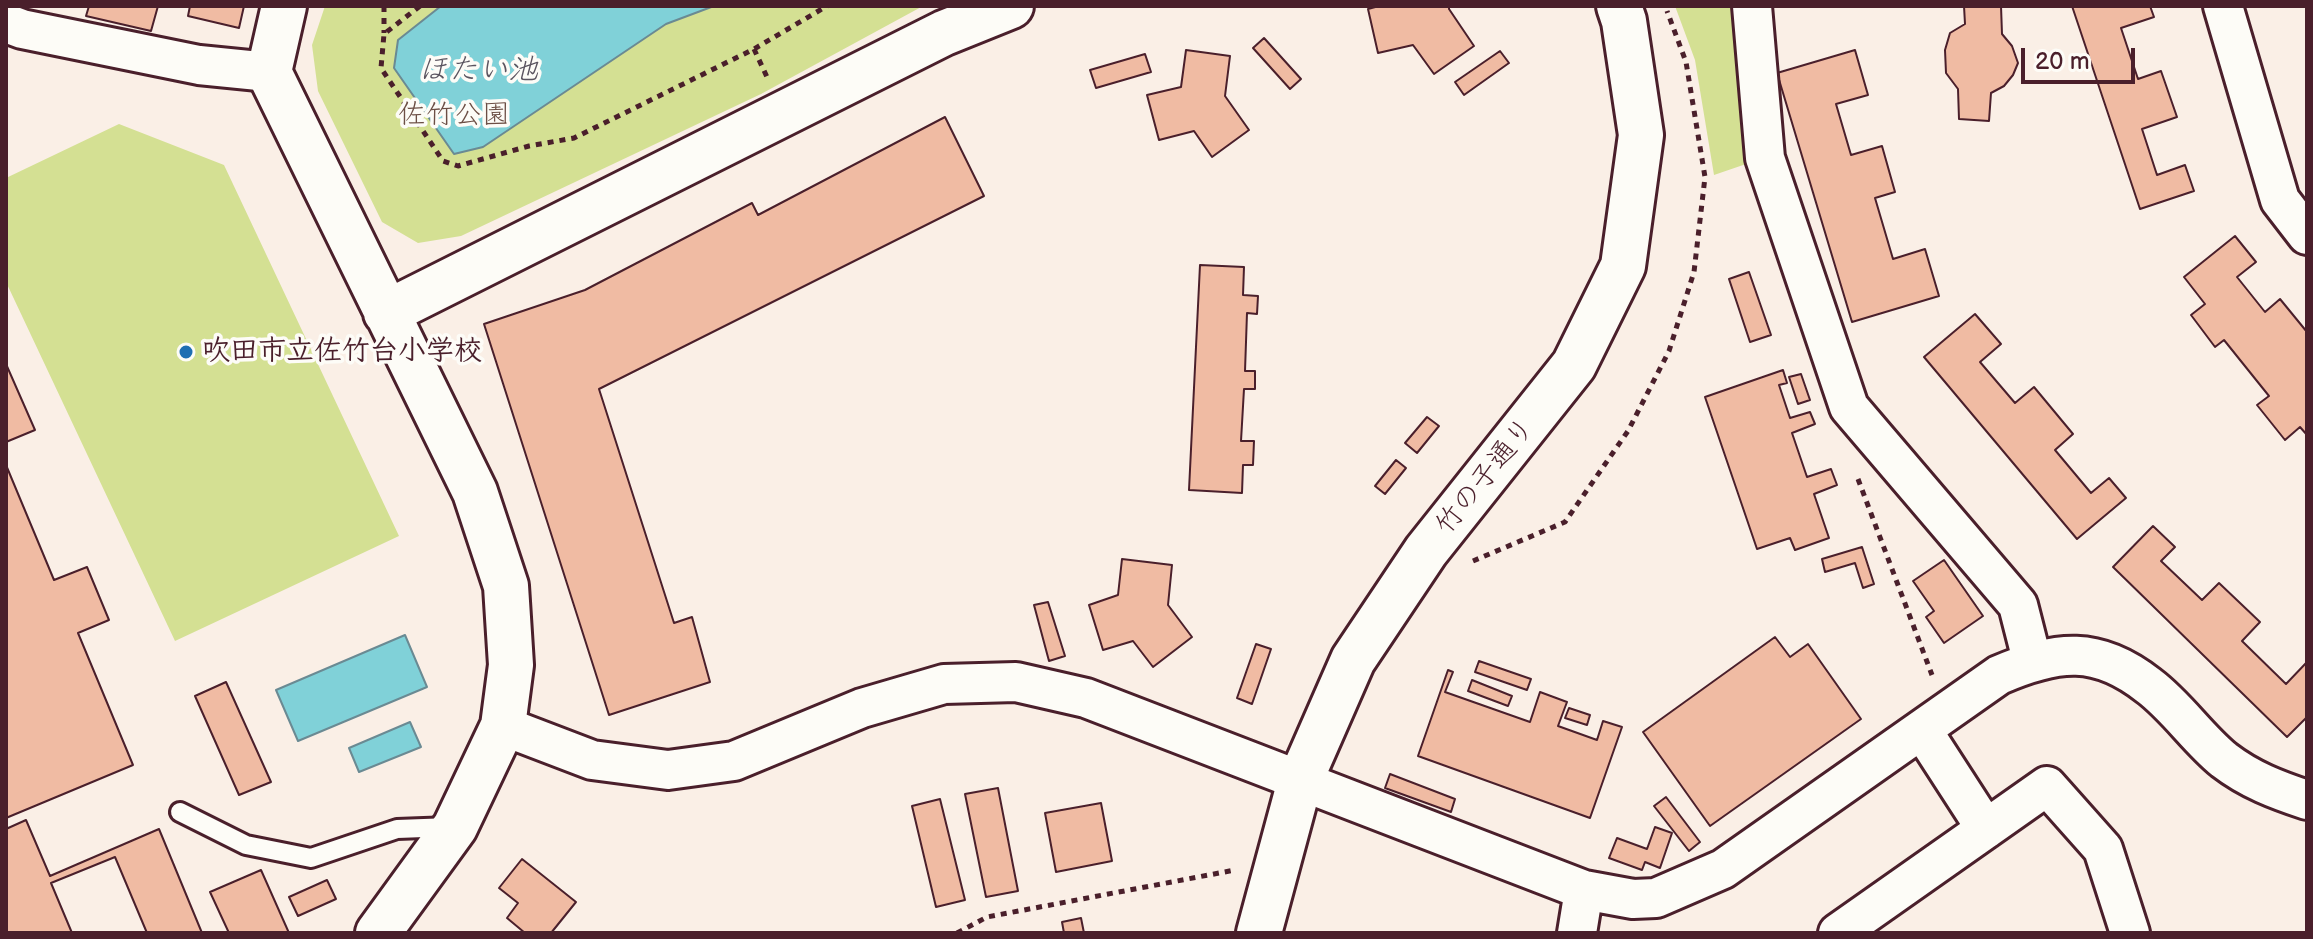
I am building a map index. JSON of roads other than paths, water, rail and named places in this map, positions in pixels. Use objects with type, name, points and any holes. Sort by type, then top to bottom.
[{"type":"street","points":[[284,6],[269,72],[475,492],[506,586],[511,665],[503,726],[455,827],[378,933]]},
{"type":"street","points":[[386,313],[944,33],[1011,6]]},
{"type":"street","name":"竹の子通り","points":[[1259,933],[1300,781],[1353,660],[1426,551],[1574,365],[1623,266],[1641,135],[1624,21],[1619,6]]},
{"type":"street","points":[[1752,6],[1765,158],[1849,407],[2018,605],[2032,660]]},
{"type":"street","points":[[2223,6],[2280,200],[2307,235]]},
{"type":"street","points":[[18,19],[199,65],[269,72]]},
{"type":"street","points":[[503,726],[592,760],[668,770],[734,761],[862,708],[944,684],[1016,682],[1086,698],[1584,890],[1633,899],[1656,898],[1723,869],[1999,675],[2032,660],[2067,654],[2105,660],[2149,685],[2224,759],[2263,786],[2307,800]]},
{"type":"street","points":[[1934,721],[1986,829]]},
{"type":"street","points":[[1838,933],[2047,786],[2103,849],[2130,933]]},
{"type":"street","points":[[1577,933],[1584,890]]},
{"type":"lane","points":[[180,812],[246,845],[311,858],[397,829],[455,827]]},
{"type":"water","name":"ほたい池","points":[[441,6],[714,6],[666,24],[483,147],[454,154],[394,68],[398,40]]},
{"type":"water","points":[[405,635],[427,687],[298,741],[276,690]]},
{"type":"water","points":[[410,722],[421,747],[359,772],[349,748]]},
{"type":"place","name":"吹田市立佐竹台小学校","points":[[186,352]]},
{"type":"park label","name":"佐竹公園","points":[[454,116]]}]
